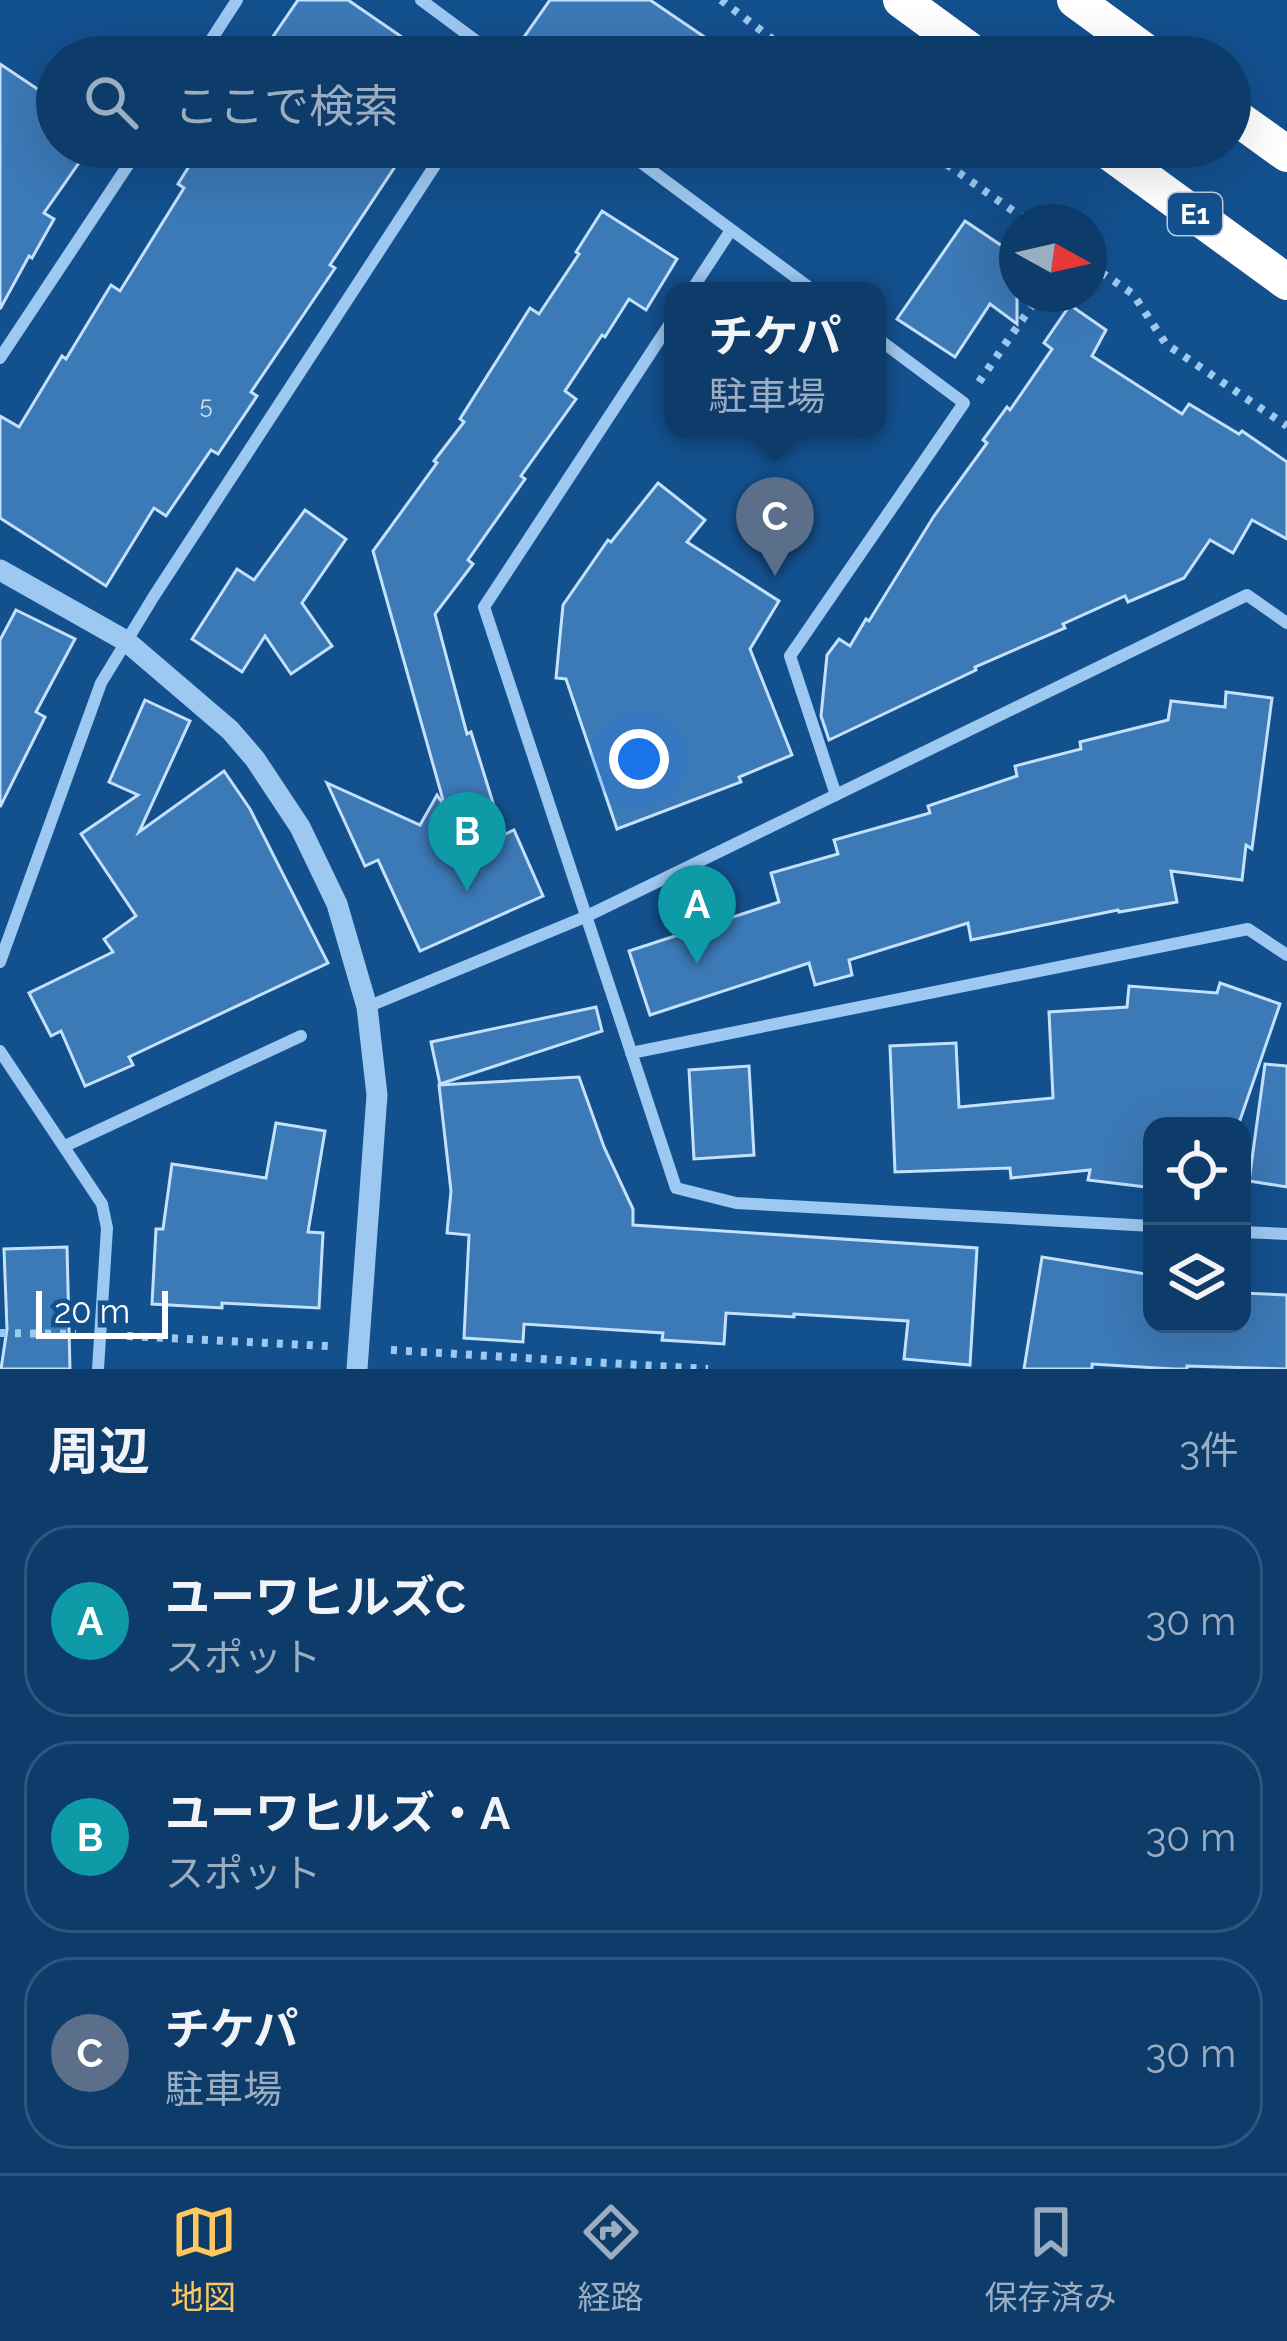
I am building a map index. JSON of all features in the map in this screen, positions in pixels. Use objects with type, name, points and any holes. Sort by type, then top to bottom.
[{"type":"highway","points":[[901,0],[950,36]]},
{"type":"highway","points":[[1075,0],[1124,36]]},
{"type":"highway","points":[[1251,128],[1287,154]]},
{"type":"highway","name":"E1","points":[[1131,168],[1287,282]]},
{"type":"street","points":[[214,36],[237,0]]},
{"type":"street","points":[[422,0],[470,36]]},
{"type":"street","points":[[0,358],[126,168]]},
{"type":"street","points":[[0,962],[101,683],[433,168]]},
{"type":"street","points":[[648,168],[802,282]]},
{"type":"street","points":[[698,282],[731,230]]},
{"type":"street","points":[[664,333],[484,607],[676,1188],[736,1203],[1143,1226]]},
{"type":"street","points":[[836,794],[790,656],[964,403],[886,345]]},
{"type":"street","points":[[0,570],[126,641],[230,730],[300,826],[337,904],[367,1007],[377,1095],[358,1358]]},
{"type":"street","points":[[367,1007],[585,917],[1247,596],[1287,623]]},
{"type":"street","points":[[632,1053],[1248,929],[1287,955]]},
{"type":"street","points":[[65,1146],[301,1036]]},
{"type":"street","points":[[0,1051],[102,1204],[107,1228],[98,1369]]},
{"type":"street","points":[[1251,1232],[1287,1234]]},
{"type":"path","points":[[721,0],[768,36]]},
{"type":"path","points":[[952,168],[1003,204]]},
{"type":"path","points":[[1107,276],[1133,294],[1166,344],[1287,426]]},
{"type":"path","points":[[964,403],[1027,312]]},
{"type":"path","points":[[0,1333],[102,1334],[358,1358],[708,1369]]},
{"type":"building","points":[[298,0],[348,0],[400,36],[273,36]]},
{"type":"building","points":[[550,0],[650,0],[703,36],[525,36]]},
{"type":"building","points":[[0,64],[36,88],[36,168],[75,168],[44,213],[54,219],[0,309]]},
{"type":"building","points":[[188,168],[394,168],[330,265],[335,268],[251,392],[257,396],[218,454],[211,450],[166,516],[154,508],[106,586],[0,518],[0,416],[19,427],[111,285],[120,291],[184,188],[178,184]]},
{"type":"building","points":[[602,211],[677,259],[646,310],[629,299],[605,337],[602,335],[565,391],[576,399],[468,560],[473,564],[435,614],[467,734],[471,732],[503,835],[514,830],[543,896],[420,951],[378,860],[365,866],[327,783],[420,825],[437,795],[445,807],[373,551],[464,422],[460,419],[530,308],[539,314]]},
{"type":"building","points":[[965,221],[999,244],[999,311],[990,304],[955,357],[897,319]]},
{"type":"building","points":[[1001,312],[1017,312],[1017,324]]},
{"type":"building","points":[[1065,312],[1080,312],[1106,330],[1092,356],[1182,414],[1189,404],[1239,434],[1242,431],[1287,462],[1287,539],[1252,520],[1233,553],[1210,540],[1184,578],[1128,602],[1125,596],[1063,624],[1065,628],[829,740],[821,716],[827,655],[839,639],[850,646],[869,621],[934,516],[987,443],[983,440],[1052,349],[1044,343]]},
{"type":"building","points":[[658,483],[705,520],[687,542],[779,601],[750,649],[792,755],[739,777],[741,782],[617,829],[566,679],[556,678],[563,605],[608,540]]},
{"type":"building","points":[[305,510],[346,539],[302,603],[332,646],[291,674],[265,636],[242,672],[192,639],[237,569],[254,580]]},
{"type":"building","points":[[16,610],[75,639],[36,712],[45,717],[0,807],[0,640]]},
{"type":"building","points":[[1226,692],[1272,698],[1252,849],[1246,845],[1242,880],[1171,871],[1177,902],[971,940],[968,923],[849,960],[852,975],[815,985],[809,963],[650,1015],[629,951],[779,902],[771,873],[838,854],[834,840],[930,813],[928,806],[1017,776],[1015,766],[1081,749],[1080,742],[1168,720],[1171,701],[1225,707]]},
{"type":"building","points":[[145,700],[190,721],[139,832],[224,771],[250,809],[328,963],[129,1057],[133,1065],[85,1086],[61,1031],[51,1036],[29,993],[113,952],[104,939],[136,916],[81,834],[138,795],[109,782]]},
{"type":"building","points":[[1220,983],[1280,1004],[1241,1117],[1143,1117],[1143,1187],[1088,1180],[1090,1170],[1011,1178],[1010,1168],[895,1172],[890,1046],[956,1043],[959,1107],[1053,1098],[1049,1012],[1127,1007],[1129,986],[1217,993]]},
{"type":"building","points":[[596,1007],[602,1031],[440,1084],[431,1042]]},
{"type":"building","points":[[1265,1064],[1287,1066],[1287,1187],[1251,1181]]},
{"type":"building","points":[[749,1066],[754,1155],[694,1159],[689,1070]]},
{"type":"building","points":[[579,1077],[633,1209],[633,1225],[977,1248],[970,1365],[904,1359],[908,1321],[794,1314],[726,1313],[724,1344],[662,1340],[663,1333],[524,1324],[523,1342],[464,1338],[469,1235],[447,1233],[451,1191],[439,1085]]},
{"type":"building","points":[[276,1123],[325,1131],[308,1232],[323,1233],[319,1308],[152,1304],[156,1229],[163,1229],[172,1164],[266,1178]]},
{"type":"building","points":[[67,1247],[70,1369],[1,1369],[7,1329],[4,1249]]},
{"type":"building","points":[[1042,1257],[1143,1274],[1143,1333],[1251,1333],[1251,1293],[1287,1295],[1287,1369],[1092,1364],[1092,1369],[1024,1369]]},
{"type":"place","name":"チケパ","points":[[775,576]]},
{"type":"place","name":"ユーワヒルズ・A","points":[[467,891]]},
{"type":"place","name":"ユーワヒルズC","points":[[697,964]]}]
